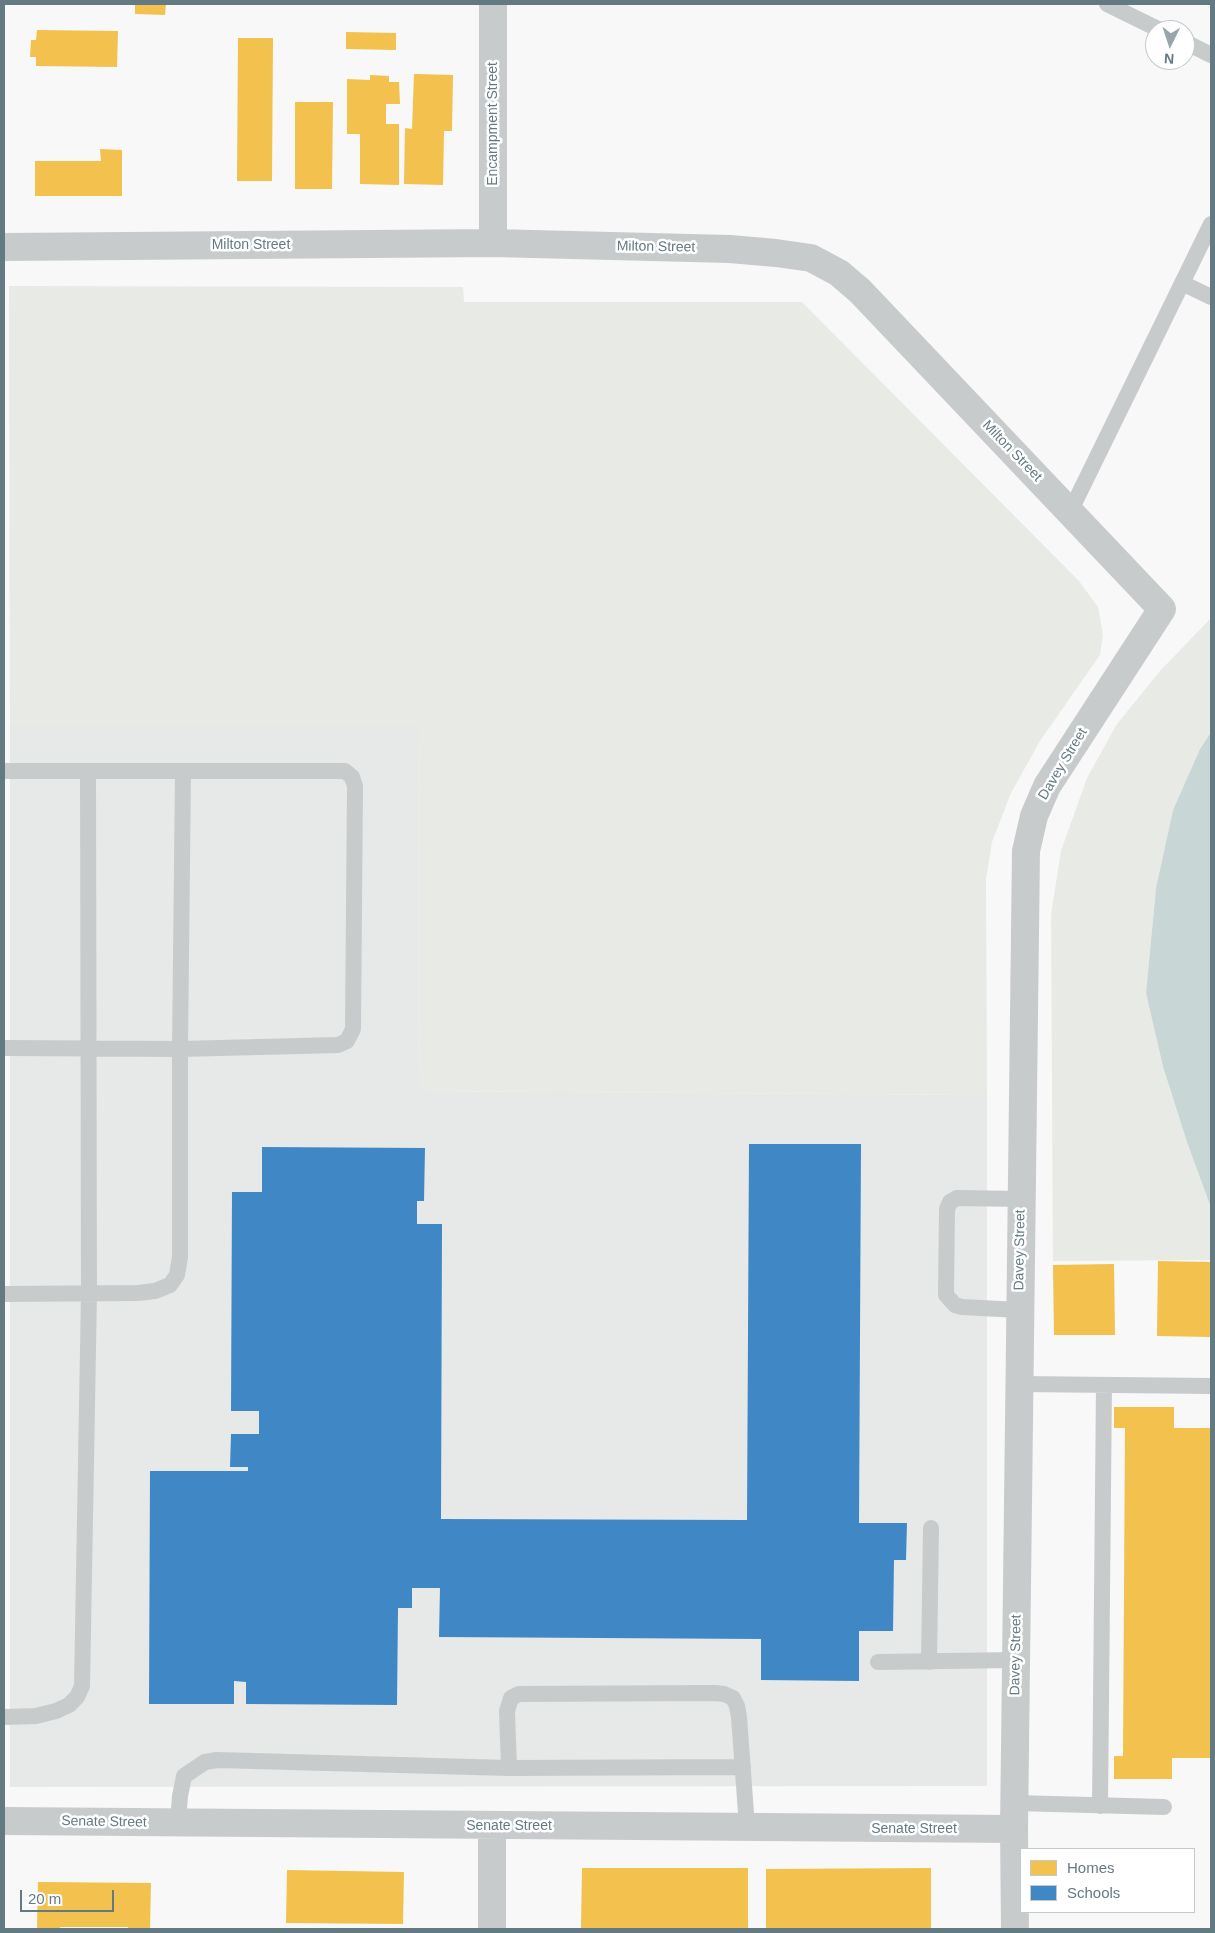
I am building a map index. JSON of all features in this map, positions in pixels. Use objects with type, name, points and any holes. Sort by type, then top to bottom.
[{"type":"street","name":"Encampment Street","points":[[493,4],[493,244]]},
{"type":"street","name":"Milton Street","points":[[4,247],[493,244],[730,249],[811,258],[839,273],[860,291],[1162,609]]},
{"type":"street","name":"Davey Street","points":[[1015,1929],[1014,1816],[1019,1310],[1026,851],[1034,816],[1046,786],[1162,609]]},
{"type":"street","name":"Senate Street","points":[[4,1821],[747,1828],[1014,1816]]},
{"type":"street","points":[[492,1826],[492,1929]]},
{"type":"lane","points":[[1106,4],[1145,23]]},
{"type":"lane","points":[[1195,47],[1211,55]]},
{"type":"lane","points":[[1070,512],[1211,224]]},
{"type":"lane","points":[[1182,283],[1211,297]]},
{"type":"lane","points":[[4,771],[345,771],[352,777],[355,786],[353,1030],[347,1040],[338,1044],[180,1048],[4,1048]]},
{"type":"lane","points":[[4,1717],[36,1716],[56,1711],[77,1697],[82,1686],[88,1293],[88,771]]},
{"type":"lane","points":[[4,1294],[155,1291],[170,1285],[177,1275],[180,1257],[183,771]]},
{"type":"lane","points":[[1019,1310],[962,1307],[955,1305],[946,1295],[947,1209],[950,1202],[957,1198],[1021,1199]]},
{"type":"lane","points":[[1019,1384],[1211,1386]]},
{"type":"lane","points":[[1100,1806],[1104,1386]]},
{"type":"lane","points":[[929,1662],[931,1528]]},
{"type":"lane","points":[[878,1662],[1016,1660]]},
{"type":"lane","points":[[509,1768],[507,1711],[511,1698],[519,1694],[724,1694],[733,1698],[737,1706],[747,1828]]},
{"type":"lane","points":[[178,1822],[184,1776],[205,1762],[217,1760],[509,1768],[743,1767]]},
{"type":"lane","points":[[1014,1816],[1100,1806],[1164,1808]]},
{"type":"shaded area","points":[[9,286],[463,287],[464,302],[802,302],[1079,581],[1098,607],[1103,635],[1100,655],[1040,741],[1011,793],[992,842],[986,879],[987,1095],[419,1091],[418,725],[10,725]]},
{"type":"shaded area","points":[[1211,618],[1211,732],[1200,749],[1173,810],[1156,888],[1146,993],[1163,1068],[1211,1208],[1211,1260],[1053,1261],[1051,915],[1061,851],[1087,778],[1117,724],[1160,671]]},
{"type":"shaded area","points":[[418,724],[419,1091],[987,1095],[987,1786],[10,1787],[10,725]]},
{"type":"shaded area","points":[[1211,732],[1211,1208],[1163,1067],[1146,993],[1156,888],[1173,810],[1200,749]]},
{"type":"building: Homes","points":[[135,4],[166,4],[165,15],[135,14]]},
{"type":"building: Homes","points":[[37,30],[118,31],[117,67],[36,66],[36,57],[30,57],[31,40],[36,40]]},
{"type":"building: Homes","points":[[346,32],[396,33],[396,50],[346,49]]},
{"type":"building: Homes","points":[[238,38],[273,38],[272,181],[237,181]]},
{"type":"building: Homes","points":[[414,74],[453,75],[452,131],[444,131],[443,185],[404,184],[405,128],[412,129]]},
{"type":"building: Homes","points":[[370,75],[389,76],[389,82],[399,82],[400,104],[386,104],[386,124],[399,124],[399,185],[360,184],[360,134],[347,134],[347,79],[370,80]]},
{"type":"building: Homes","points":[[295,102],[333,102],[332,189],[295,189]]},
{"type":"building: Homes","points":[[100,149],[122,150],[122,196],[35,196],[35,161],[101,161]]},
{"type":"building: Homes","points":[[1158,1261],[1211,1262],[1211,1337],[1157,1336]]},
{"type":"building: Homes","points":[[1114,1264],[1115,1335],[1054,1335],[1053,1265]]},
{"type":"building: Homes","points":[[1114,1407],[1174,1407],[1174,1428],[1211,1428],[1211,1758],[1172,1758],[1172,1779],[1114,1779],[1114,1756],[1123,1756],[1125,1428],[1114,1428]]},
{"type":"building: Homes","points":[[582,1868],[748,1868],[748,1928],[581,1928]]},
{"type":"building: Homes","points":[[931,1868],[931,1928],[766,1928],[766,1869]]},
{"type":"building: Homes","points":[[287,1870],[404,1872],[403,1924],[286,1923]]},
{"type":"building: Homes","points":[[38,1882],[151,1883],[150,1929],[128,1929],[128,1927],[60,1927],[60,1929],[37,1929]]},
{"type":"building: Schools","points":[[749,1144],[861,1144],[859,1523],[907,1523],[906,1560],[894,1560],[893,1631],[859,1631],[859,1681],[761,1680],[761,1639],[439,1637],[440,1588],[412,1588],[412,1608],[398,1608],[397,1705],[246,1704],[246,1682],[234,1681],[234,1704],[149,1704],[150,1471],[248,1471],[248,1467],[230,1467],[231,1434],[259,1434],[259,1411],[231,1411],[232,1192],[262,1192],[262,1147],[425,1148],[424,1201],[417,1201],[417,1224],[442,1224],[441,1519],[747,1520]]}]
